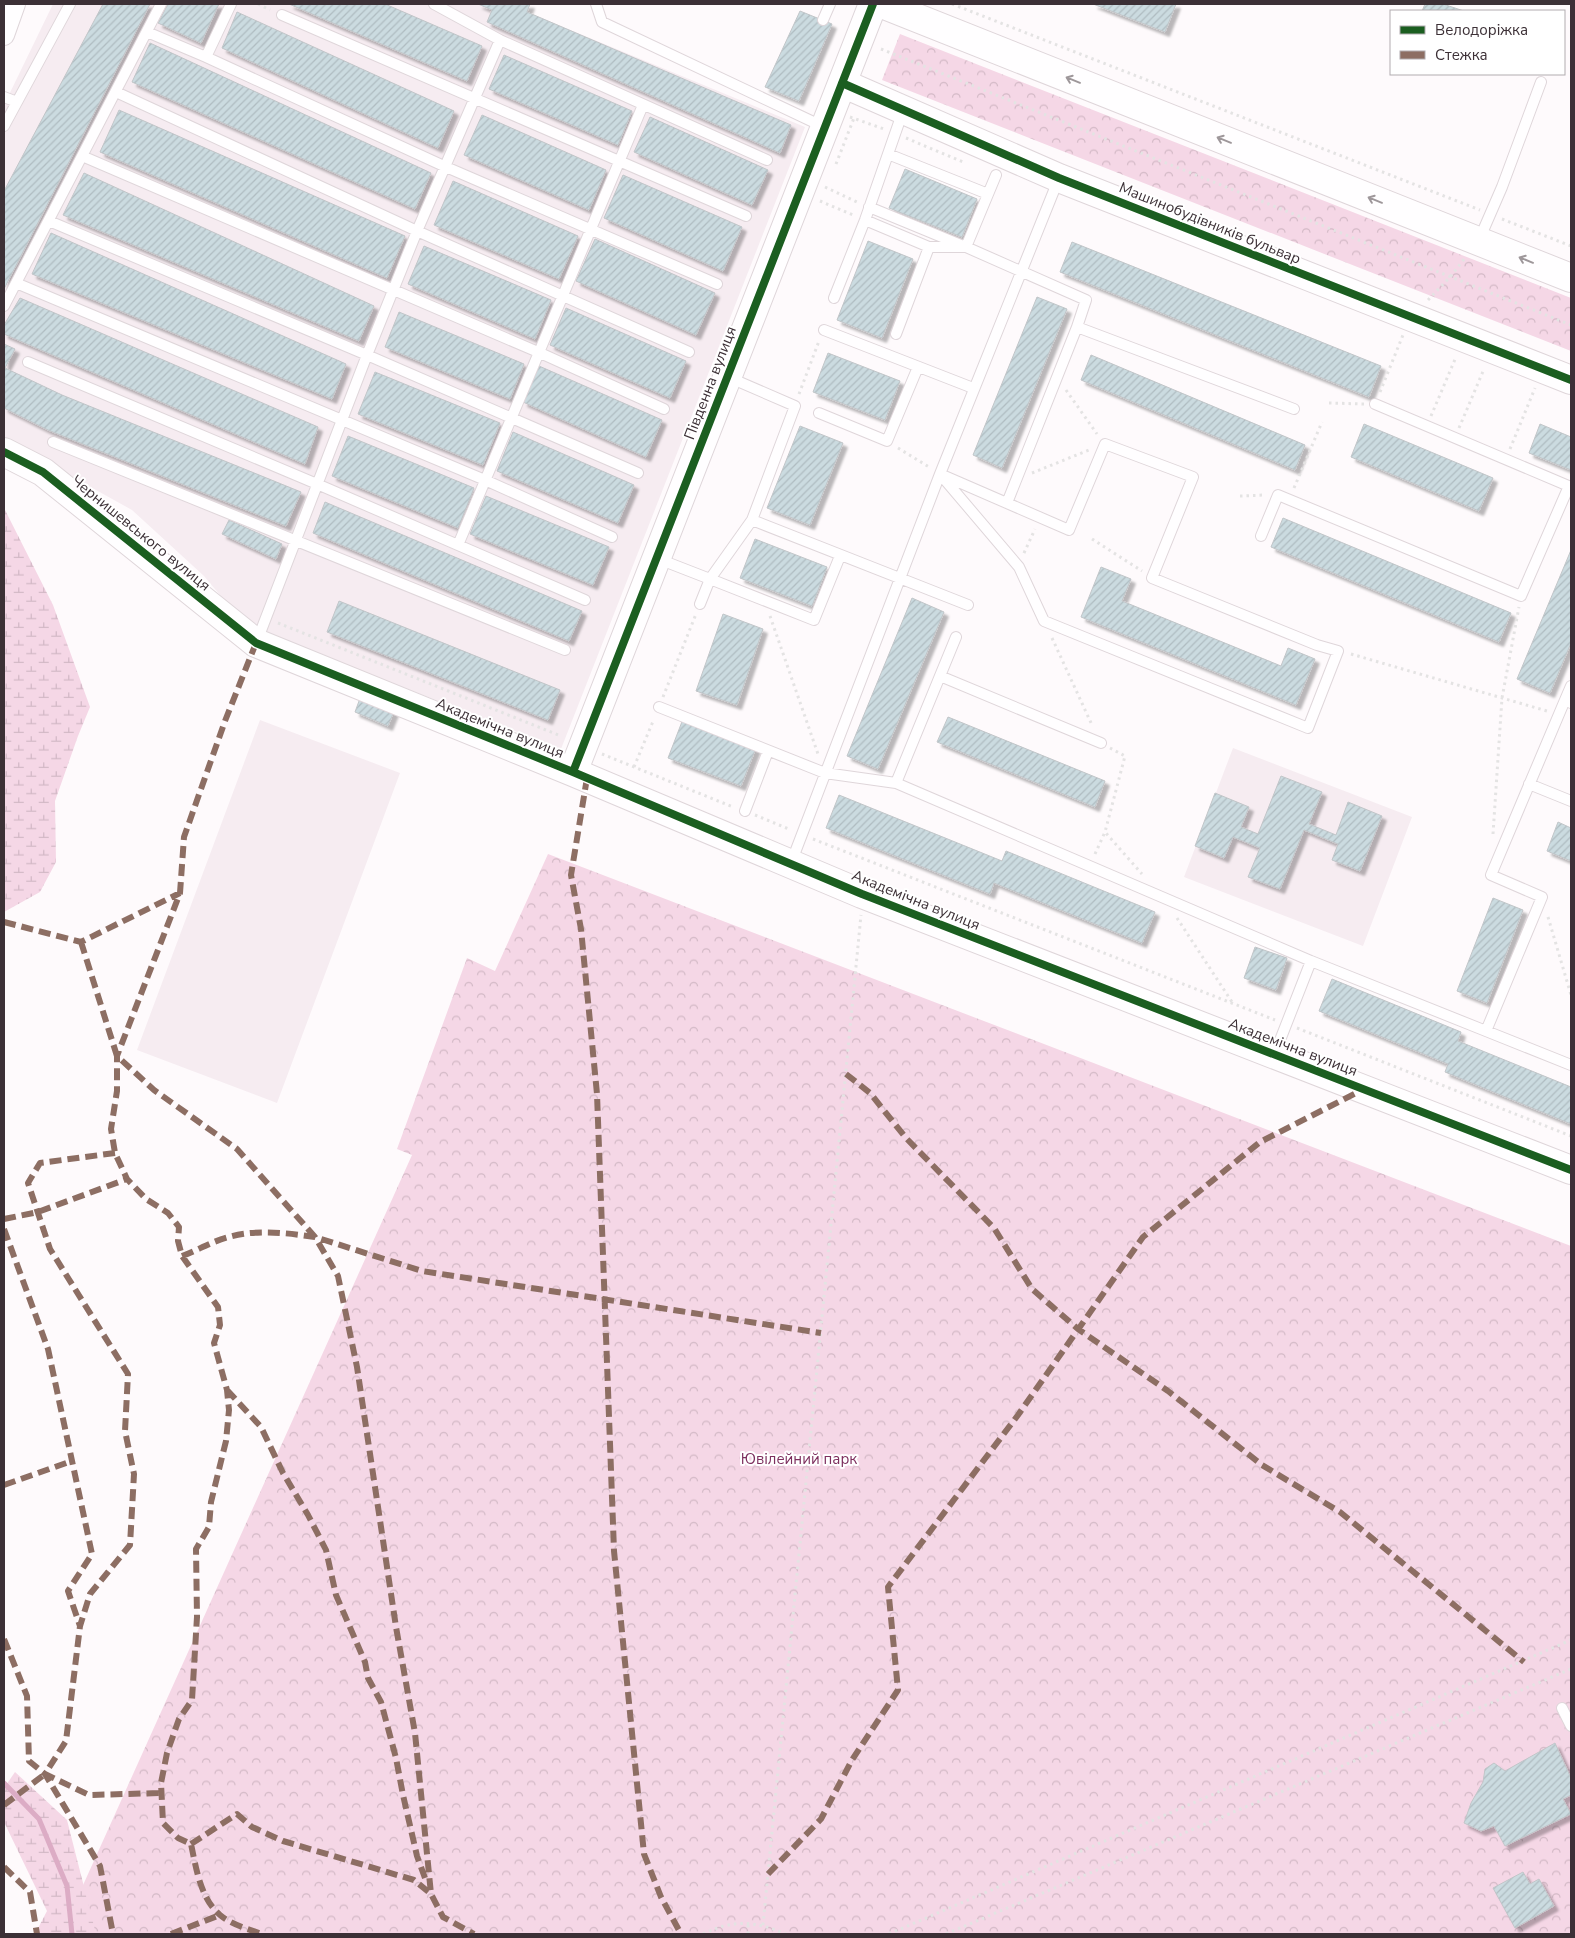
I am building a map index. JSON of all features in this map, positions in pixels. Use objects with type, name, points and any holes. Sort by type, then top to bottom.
[{"type":"street","points":[[4,35],[15,4]]},
{"type":"street","name":"Південна вулиця","points":[[573,772],[873,4]]},
{"type":"street","points":[[882,4],[1571,278]]},
{"type":"street","name":"Машинобудівників бульвар","points":[[842,83],[899,122],[1059,178],[1571,380]]},
{"type":"street","name":"Чернишевського вулиця","points":[[4,452],[42,472],[256,643]]},
{"type":"street","name":"Академічна вулиця","points":[[256,643],[573,772],[862,894],[1571,1170]]},
{"type":"lane","points":[[4,126],[70,4]]},
{"type":"lane","points":[[4,306],[160,4]]},
{"type":"lane","points":[[206,57],[231,4]]},
{"type":"lane","points":[[434,4],[500,40],[767,160]]},
{"type":"lane","points":[[596,4],[602,22],[825,128]]},
{"type":"lane","points":[[823,20],[830,4]]},
{"type":"lane","points":[[282,15],[746,216]]},
{"type":"lane","points":[[147,32],[446,167],[718,284]]},
{"type":"lane","points":[[256,643],[417,231],[500,40]]},
{"type":"lane","points":[[1478,241],[1490,215],[1541,82]]},
{"type":"lane","points":[[116,92],[417,231],[689,352]]},
{"type":"lane","points":[[4,97],[16,102]]},
{"type":"lane","points":[[458,545],[589,229],[643,105]]},
{"type":"lane","points":[[834,298],[865,220],[899,122]]},
{"type":"lane","points":[[888,154],[988,194]]},
{"type":"lane","points":[[82,156],[538,352],[664,409]]},
{"type":"lane","points":[[966,247],[996,175]]},
{"type":"lane","points":[[791,864],[940,474],[1059,178]]},
{"type":"lane","points":[[869,207],[1021,270],[1086,300],[1007,503]]},
{"type":"lane","points":[[865,220],[928,247],[966,247]]},
{"type":"lane","points":[[49,221],[367,355],[638,473]]},
{"type":"lane","points":[[896,334],[928,247]]},
{"type":"lane","points":[[16,283],[485,480],[612,537]]},
{"type":"lane","points":[[1077,327],[1294,409]]},
{"type":"lane","points":[[824,330],[974,388]]},
{"type":"lane","points":[[28,362],[585,600]]},
{"type":"lane","points":[[819,413],[887,441],[918,367]]},
{"type":"lane","points":[[700,604],[710,579],[752,520],[795,406],[727,377]]},
{"type":"lane","points":[[1261,536],[1278,495],[1521,596],[1570,486],[1374,404]]},
{"type":"lane","points":[[53,442],[565,650]]},
{"type":"lane","points":[[1105,444],[1194,477],[1152,578],[1317,645],[1338,651],[1308,728],[1044,621],[1019,567],[940,474],[1069,530],[1105,444]]},
{"type":"lane","points":[[752,520],[968,605]]},
{"type":"lane","points":[[656,558],[814,620],[840,556]]},
{"type":"lane","points":[[896,783],[956,637]]},
{"type":"lane","points":[[940,676],[1101,743]]},
{"type":"lane","points":[[1486,1031],[1542,897],[1491,875],[1559,714],[1568,702],[1571,686]]},
{"type":"lane","points":[[659,707],[825,773],[896,783],[1311,961],[1571,1065]]},
{"type":"lane","points":[[744,811],[768,751]]},
{"type":"lane","points":[[1529,784],[1571,801]]},
{"type":"lane","points":[[1274,1054],[1311,961]]},
{"type":"lane","points":[[1562,1708],[1571,1726]]},
{"type":"path","points":[[952,4],[1571,246]]},
{"type":"path","points":[[881,49],[1571,325]]},
{"type":"path","points":[[854,118],[899,122]]},
{"type":"path","points":[[827,188],[869,207]]},
{"type":"path","points":[[800,192],[865,220]]},
{"type":"path","points":[[1329,403],[1374,404],[1411,317],[1450,277],[1478,241]]},
{"type":"path","points":[[795,406],[824,330]]},
{"type":"path","points":[[1426,426],[1457,354]]},
{"type":"path","points":[[1455,438],[1486,365]]},
{"type":"path","points":[[1017,479],[1105,444],[1057,378]]},
{"type":"path","points":[[1506,459],[1536,385]]},
{"type":"path","points":[[1289,500],[1322,422]]},
{"type":"path","points":[[887,441],[940,474]]},
{"type":"path","points":[[1240,496],[1278,495]]},
{"type":"path","points":[[1019,567],[1040,517]]},
{"type":"path","points":[[1092,539],[1152,578]]},
{"type":"path","points":[[1493,836],[1502,698],[1521,596]]},
{"type":"path","points":[[765,601],[825,773]]},
{"type":"path","points":[[634,767],[700,604]]},
{"type":"path","points":[[266,618],[561,736]]},
{"type":"path","points":[[1044,621],[1101,743],[1125,756],[1104,832],[1090,867]]},
{"type":"path","points":[[1338,651],[1559,714]]},
{"type":"path","points":[[598,752],[801,834],[1571,1136]]},
{"type":"path","points":[[1104,832],[1164,898],[1233,1003]]},
{"type":"path","points":[[763,1925],[862,894]]},
{"type":"path","points":[[1542,897],[1571,995]]},
{"type":"path","points":[[889,1934],[1571,1640]]},
{"type":"path","points":[[946,1934],[1571,1670]]},
{"type":"path","points":[[748,1923],[748,1934]]},
{"type":"path","points":[[703,1934],[718,1927],[748,1923],[763,1925],[786,1934]]},
{"type":"shaded area","points":[[53,4],[530,4],[527,12],[805,127],[561,749],[246,626],[204,576],[132,510],[4,439],[4,105]]},
{"type":"shaded area","points":[[260,720],[400,773],[277,1103],[137,1050]]},
{"type":"shaded area","points":[[1233,748],[1412,817],[1363,946],[1184,877]]},
{"type":"green space","points":[[900,34],[1571,298],[1571,351],[882,80]]},
{"type":"green space","points":[[4,508],[53,605],[90,707],[55,801],[56,862],[40,892],[4,912]]},
{"type":"green space","name":"Ювілейний парк","points":[[548,854],[1571,1246],[1571,1934],[61,1934],[412,1155],[397,1149],[467,958],[495,971]]},
{"type":"green space","points":[[15,1772],[67,1820],[96,1934],[35,1934],[47,1911],[4,1822],[4,1788]]},
{"type":"building","points":[[103,4],[150,4],[4,289],[4,191]]},
{"type":"building","points":[[168,4],[219,4],[201,43],[158,23]]},
{"type":"building","points":[[289,4],[385,4],[482,46],[467,81]]},
{"type":"building","points":[[478,4],[530,4],[527,12],[791,125],[780,153],[487,22],[492,10]]},
{"type":"building","points":[[1093,4],[1176,4],[1165,32]]},
{"type":"building","points":[[1425,4],[1443,4],[1461,10],[1422,10]]},
{"type":"building","points":[[800,11],[832,24],[799,101],[765,87]]},
{"type":"building","points":[[237,12],[454,111],[438,148],[222,48]]},
{"type":"building","points":[[150,43],[431,173],[415,209],[132,82]]},
{"type":"building","points":[[504,55],[632,111],[618,145],[489,89]]},
{"type":"building","points":[[119,110],[405,236],[387,278],[100,152]]},
{"type":"building","points":[[482,115],[606,170],[589,210],[464,155]]},
{"type":"building","points":[[650,117],[768,170],[752,205],[634,152]]},
{"type":"building","points":[[905,169],[977,199],[962,237],[889,208]]},
{"type":"building","points":[[84,173],[374,306],[359,341],[63,215]]},
{"type":"building","points":[[623,175],[742,227],[723,271],[604,218]]},
{"type":"building","points":[[453,181],[578,236],[559,279],[434,225]]},
{"type":"building","points":[[51,233],[346,364],[332,399],[32,274]]},
{"type":"building","points":[[595,239],[715,293],[696,335],[576,281]]},
{"type":"building","points":[[868,241],[913,259],[882,338],[837,320]]},
{"type":"building","points":[[1072,242],[1381,366],[1369,397],[1060,272]]},
{"type":"building","points":[[424,246],[551,300],[535,339],[408,284]]},
{"type":"building","points":[[1037,297],[1067,309],[1002,468],[973,455]]},
{"type":"building","points":[[20,298],[318,427],[305,464],[4,334],[4,325]]},
{"type":"building","points":[[566,308],[686,361],[670,398],[550,345]]},
{"type":"building","points":[[399,312],[524,364],[510,399],[385,347]]},
{"type":"building","points":[[4,344],[15,349],[5,368],[62,395],[301,492],[286,526],[48,430],[4,408]]},
{"type":"building","points":[[828,353],[900,381],[885,420],[813,392]]},
{"type":"building","points":[[1091,355],[1305,445],[1295,470],[1081,380]]},
{"type":"building","points":[[539,366],[662,420],[646,457],[523,402]]},
{"type":"building","points":[[375,372],[500,423],[483,465],[358,414]]},
{"type":"building","points":[[1364,424],[1493,478],[1479,511],[1351,457]]},
{"type":"building","points":[[1540,424],[1571,437],[1571,470],[1529,453]]},
{"type":"building","points":[[800,426],[843,443],[810,525],[767,508]]},
{"type":"building","points":[[513,432],[634,485],[618,523],[497,471]]},
{"type":"building","points":[[348,436],[474,488],[458,528],[332,476]]},
{"type":"building","points":[[486,496],[609,547],[593,585],[470,534]]},
{"type":"building","points":[[325,502],[582,611],[569,641],[313,533]]},
{"type":"building","points":[[1283,518],[1511,613],[1499,642],[1271,547]]},
{"type":"building","points":[[229,520],[282,544],[276,559],[222,534]]},
{"type":"building","points":[[755,539],[827,567],[812,606],[740,578]]},
{"type":"building","points":[[1571,550],[1571,643],[1550,693],[1517,679]]},
{"type":"building","points":[[1101,567],[1131,579],[1122,601],[1281,666],[1288,648],[1315,659],[1296,705],[1081,617]]},
{"type":"building","points":[[912,598],[944,612],[878,769],[847,756]]},
{"type":"building","points":[[339,601],[560,690],[548,720],[327,632]]},
{"type":"building","points":[[723,614],[763,629],[737,705],[696,691]]},
{"type":"building","points":[[363,690],[397,704],[388,726],[355,712]]},
{"type":"building","points":[[948,717],[1105,781],[1095,807],[937,742]]},
{"type":"building","points":[[683,719],[756,748],[741,786],[668,758]]},
{"type":"building","points":[[1281,776],[1322,792],[1309,824],[1336,835],[1348,802],[1382,816],[1360,871],[1332,860],[1338,844],[1304,830],[1280,889],[1248,877],[1260,848],[1233,837],[1224,858],[1195,846],[1215,793],[1249,807],[1241,827],[1258,834]]},
{"type":"building","points":[[839,795],[1002,861],[1006,851],[1155,912],[1142,943],[994,883],[990,894],[826,828]]},
{"type":"building","points":[[1558,822],[1571,828],[1571,861],[1547,851]]},
{"type":"building","points":[[1493,898],[1523,910],[1487,1003],[1457,991]]},
{"type":"building","points":[[1255,947],[1287,958],[1276,990],[1244,978]]},
{"type":"building","points":[[1332,979],[1461,1032],[1458,1041],[1571,1087],[1571,1124],[1445,1072],[1448,1064],[1319,1011]]},
{"type":"building","points":[[1555,1743],[1571,1778],[1571,1795],[1563,1799],[1571,1814],[1505,1846],[1494,1826],[1481,1831],[1464,1823],[1471,1803],[1483,1782],[1485,1769],[1494,1763],[1505,1771]]},
{"type":"building","points":[[1523,1872],[1530,1884],[1539,1879],[1554,1906],[1515,1928],[1493,1888]]},
{"type":"waterway","points":[[4,1783],[39,1819],[67,1886],[72,1934]]},
{"type":"marked path","points":[[256,643],[225,721],[184,837],[180,893],[117,1056],[117,1091],[111,1129],[115,1153],[127,1179],[146,1199],[168,1213],[179,1227],[178,1241],[182,1256],[218,1307],[220,1325],[214,1343],[227,1390],[229,1410],[226,1441],[211,1502],[209,1527],[196,1549],[197,1617],[192,1700],[179,1719],[167,1753],[161,1783],[163,1823],[178,1838],[191,1844],[203,1891],[213,1908],[230,1921],[262,1934]]},
{"type":"marked path","points":[[587,778],[571,875],[581,929],[597,1094],[614,1551],[644,1854],[661,1897],[681,1934]]},
{"type":"marked path","points":[[4,922],[81,942],[180,893]]},
{"type":"marked path","points":[[81,942],[117,1056],[154,1090],[237,1149],[315,1237],[338,1276],[357,1367],[396,1627],[415,1733],[431,1894],[443,1917],[474,1934]]},
{"type":"marked path","points":[[846,1074],[870,1093],[906,1138],[994,1228],[1032,1289],[1078,1329],[1168,1391],[1262,1465],[1340,1512],[1524,1662]]},
{"type":"marked path","points":[[768,1874],[821,1819],[852,1760],[898,1690],[888,1587],[1018,1415],[1143,1237],[1260,1142],[1364,1089]]},
{"type":"marked path","points":[[115,1153],[40,1163],[28,1183],[50,1249],[128,1374],[125,1431],[134,1474],[130,1545],[90,1594],[80,1626],[66,1741],[45,1774],[89,1795],[162,1793]]},
{"type":"marked path","points":[[4,1219],[38,1212],[127,1179]]},
{"type":"marked path","points":[[4,1229],[48,1349],[92,1554],[68,1591],[80,1626]]},
{"type":"marked path","points":[[182,1256],[229,1237],[261,1232],[294,1234],[315,1237],[422,1271],[821,1333]]},
{"type":"marked path","points":[[227,1390],[261,1427],[283,1473],[326,1550],[336,1595],[365,1662],[368,1678],[381,1702],[396,1758],[417,1856],[425,1878]]},
{"type":"marked path","points":[[4,1485],[72,1461]]},
{"type":"marked path","points":[[4,1639],[27,1696],[29,1761],[45,1774],[100,1866],[113,1934]]},
{"type":"marked path","points":[[4,1805],[45,1774]]},
{"type":"marked path","points":[[191,1844],[237,1814],[252,1827],[283,1841],[414,1880],[431,1894]]},
{"type":"marked path","points":[[4,1867],[30,1892],[37,1934]]},
{"type":"marked path","points":[[171,1934],[220,1915]]},
{"type":"cycle path","points":[[573,772],[873,4]]},
{"type":"cycle path","points":[[842,83],[1059,178],[1571,380]]},
{"type":"cycle path","points":[[4,452],[43,472],[256,643],[573,772],[862,894],[1571,1170]]}]
